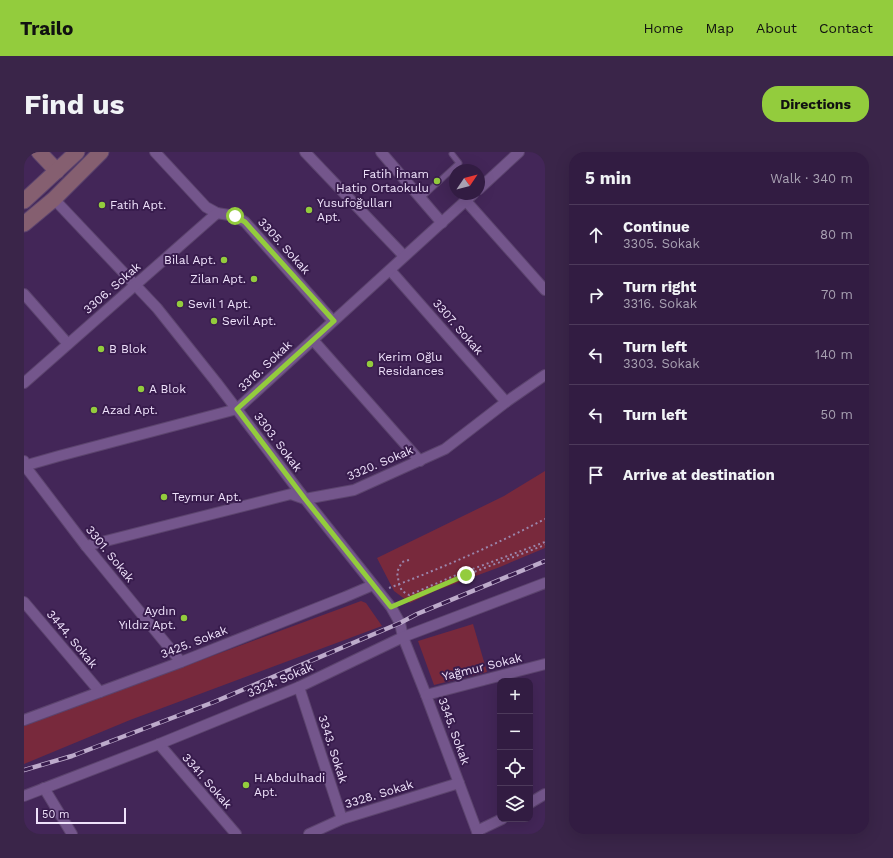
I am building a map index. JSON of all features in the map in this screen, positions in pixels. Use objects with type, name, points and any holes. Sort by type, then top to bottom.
[{"type":"main road","points":[[39,152],[57,171]]},
{"type":"main road","points":[[24,201],[77,152]]},
{"type":"main road","points":[[24,224],[54,199],[101,152]]},
{"type":"street","name":"3305. Sokak","points":[[155,152],[206,207],[217,213],[235,216],[245,222],[334,321]]},
{"type":"street","points":[[305,152],[404,256]]},
{"type":"street","points":[[382,152],[442,223]]},
{"type":"street","points":[[485,183],[519,152]]},
{"type":"street","name":"3303. Sokak","points":[[54,199],[157,308],[391,607],[400,623],[403,637]]},
{"type":"street","name":"3316. Sokak","points":[[24,464],[237,409],[466,200]]},
{"type":"street","points":[[471,200],[545,290]]},
{"type":"street","name":"3306. Sokak","points":[[24,384],[217,213]]},
{"type":"street","name":"3307. Sokak","points":[[390,270],[506,402]]},
{"type":"street","points":[[24,294],[68,344]]},
{"type":"street","points":[[312,340],[420,461]]},
{"type":"street","name":"3320. Sokak","points":[[86,546],[291,494],[305,499],[354,490],[445,449],[506,402],[545,375]]},
{"type":"street","name":"3301. Sokak","points":[[24,464],[86,546],[181,662]]},
{"type":"street","name":"3324. Sokak","points":[[24,796],[159,744],[298,687],[403,637],[545,583]]},
{"type":"street","name":"3425. Sokak","points":[[24,720],[181,662],[337,600],[376,588]]},
{"type":"street","name":"3444. Sokak","points":[[24,602],[100,692]]},
{"type":"street","name":"3345. Sokak","points":[[403,637],[478,832]]},
{"type":"street","name":"Yağmur Sokak","points":[[426,695],[545,664]]},
{"type":"street","name":"3343. Sokak","points":[[298,687],[342,819]]},
{"type":"street","name":"3341. Sokak","points":[[159,744],[236,834]]},
{"type":"street","name":"3328. Sokak","points":[[309,834],[342,819],[459,783]]},
{"type":"street","points":[[44,788],[72,834]]},
{"type":"street","points":[[533,802],[545,794]]},
{"type":"street","points":[[478,832],[497,822]]},
{"type":"lane","points":[[421,198],[459,163],[452,154]]},
{"type":"path","points":[[376,588],[399,584],[518,533],[545,519]]},
{"type":"path","points":[[409,560],[402,562],[397,572],[402,591],[409,595],[454,576],[545,543]]},
{"type":"path","points":[[391,607],[545,543]]},
{"type":"shaded area","points":[[545,471],[545,548],[500,567],[435,591],[410,603],[394,591],[377,558],[504,496]]},
{"type":"shaded area","points":[[361,601],[366,603],[382,626],[130,720],[24,764],[24,726]]},
{"type":"shaded area","points":[[473,624],[487,672],[434,685],[418,641]]},
{"type":"railway","points":[[24,770],[72,756],[214,702],[400,623],[417,614],[545,561]]},
{"type":"place","name":"Fatih İmam Hatip Ortaokulu","points":[[437,181]]},
{"type":"place","name":"Fatih Apt.","points":[[102,205]]},
{"type":"place","name":"Yusufoğulları Apt.","points":[[309,210]]},
{"type":"place","name":"Bilal Apt.","points":[[224,260]]},
{"type":"place","name":"Zilan Apt.","points":[[254,279]]},
{"type":"place","name":"Sevil 1 Apt.","points":[[180,304]]},
{"type":"place","name":"Sevil Apt.","points":[[214,321]]},
{"type":"place","name":"B Blok","points":[[101,349]]},
{"type":"place","name":"Kerim Oğlu Residances","points":[[370,364]]},
{"type":"place","name":"A Blok","points":[[141,389]]},
{"type":"place","name":"Azad Apt.","points":[[94,410]]},
{"type":"place","name":"Teymur Apt.","points":[[164,497]]},
{"type":"place","name":"Aydın Yıldız Apt.","points":[[184,618]]},
{"type":"place","name":"H.Abdulhadi Apt.","points":[[246,785]]},
{"type":"route","points":[[235,216],[245,222],[334,321],[237,409],[305,499],[391,607],[466,575]]}]
